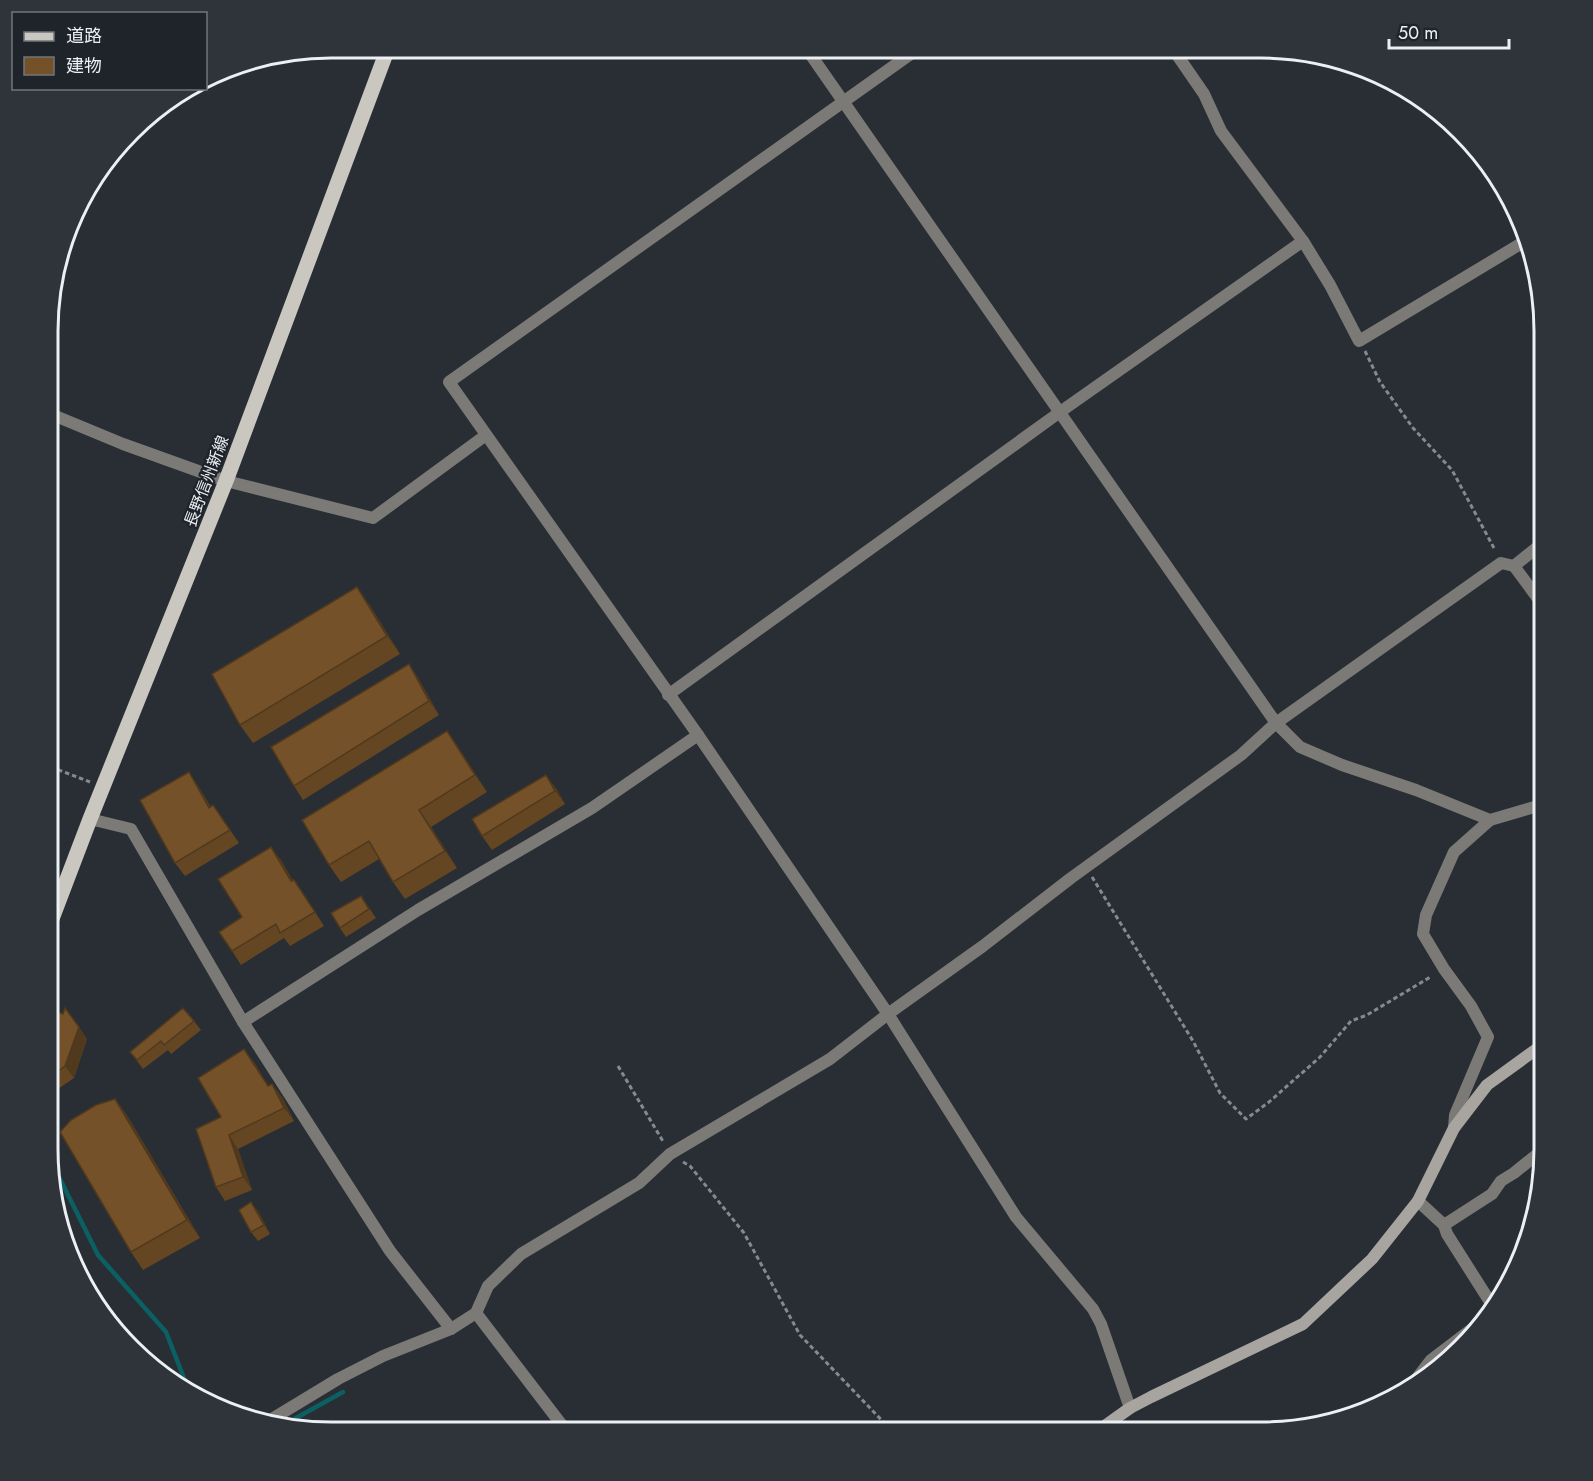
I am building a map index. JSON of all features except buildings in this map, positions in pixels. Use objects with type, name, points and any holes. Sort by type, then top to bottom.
[{"type":"main road","name":"長野信州新線","points":[[58,903],[102,787],[226,481],[383,58]]},
{"type":"street","points":[[814,58],[1276,723],[1300,747],[1490,820]]},
{"type":"street","points":[[905,58],[449,382],[698,735],[888,1014],[1017,1217],[1093,1309],[1101,1324],[1130,1408]]},
{"type":"street","points":[[1179,58],[1204,94],[1221,131],[1303,241],[1330,285],[1359,341],[1520,244]]},
{"type":"street","points":[[668,695],[1060,412],[1303,241]]},
{"type":"street","points":[[58,417],[123,444],[226,481],[373,518],[486,435]]},
{"type":"street","points":[[276,1417],[338,1379],[383,1356],[451,1329],[476,1313],[488,1286],[520,1254],[639,1183],[670,1154],[830,1059],[1086,867],[1241,755],[1276,723],[1507,564],[1534,548]]},
{"type":"street","points":[[1507,564],[1534,595]]},
{"type":"street","points":[[243,1022],[418,910],[591,808],[698,735]]},
{"type":"street","points":[[1454,1128],[1455,1115],[1488,1037],[1471,1006],[1444,969],[1423,934],[1426,915],[1454,852],[1490,820],[1534,807]]},
{"type":"street","points":[[90,819],[131,830],[243,1022],[390,1251],[451,1329]]},
{"type":"street","points":[[1110,1422],[1130,1408],[1303,1324],[1372,1259],[1418,1201],[1454,1128],[1487,1085],[1534,1051]]},
{"type":"street","points":[[1444,1225],[1492,1194],[1501,1181],[1534,1156]]},
{"type":"street","points":[[1418,1201],[1444,1225],[1489,1301]]},
{"type":"street","points":[[476,1313],[560,1422]]},
{"type":"street","points":[[1424,1369],[1431,1360],[1459,1339]]},
{"type":"path","points":[[1359,341],[1380,382],[1413,428],[1452,470],[1507,564]]},
{"type":"path","points":[[58,770],[102,787]]},
{"type":"path","points":[[1086,867],[1181,1022],[1220,1093],[1246,1119],[1320,1057],[1351,1021],[1367,1015],[1444,969]]},
{"type":"path","points":[[618,1066],[670,1154],[690,1166],[744,1233],[800,1335],[883,1422]]},
{"type":"waterway","points":[[60,1180],[98,1255],[166,1332],[185,1380]]},
{"type":"waterway","points":[[293,1420],[343,1392]]}]
